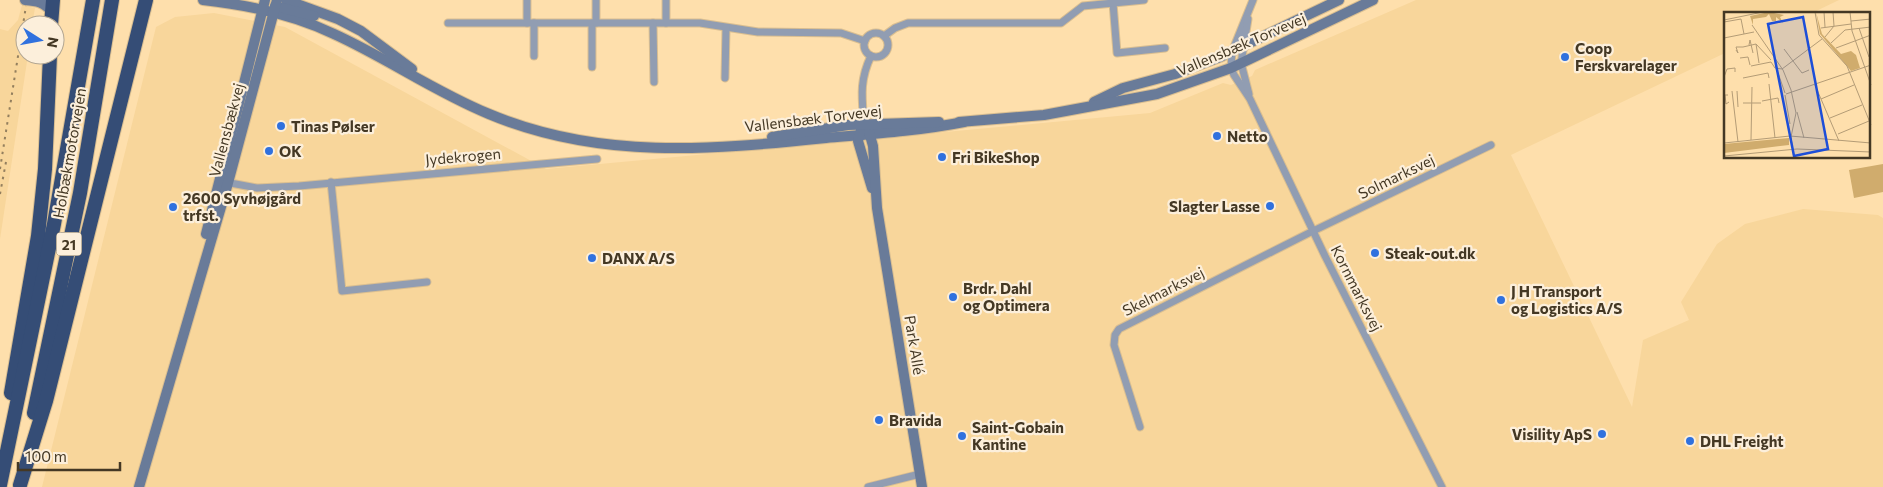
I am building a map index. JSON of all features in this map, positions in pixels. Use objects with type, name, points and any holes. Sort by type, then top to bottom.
[{"type":"highway","name":"Holbækmotorvejen","points":[[0,485],[54,224],[93,0]]},
{"type":"highway","name":"Holbækmotorvejen","points":[[20,486],[80,193],[112,0]]},
{"type":"highway","points":[[20,486],[46,401],[146,0]]},
{"type":"highway","points":[[0,453],[38,236],[44,169],[49,65]]},
{"type":"street","points":[[25,0],[47,5],[52,12]]},
{"type":"street","name":"Vallensbæk Torvevej","points":[[204,0],[269,3],[335,34],[441,91],[504,120],[562,138],[616,147],[696,148],[741,146],[920,131],[964,122]]},
{"type":"street","name":"Vallensbæk Torvevej","points":[[286,0],[338,19],[360,31],[441,91]]},
{"type":"street","points":[[527,0],[534,56]]},
{"type":"street","points":[[592,67],[596,0]]},
{"type":"street","points":[[666,0],[666,23]]},
{"type":"street","points":[[884,36],[888,44],[886,52],[879,57],[871,56],[866,52],[865,41],[871,34],[884,36],[895,28],[908,23],[1062,24],[1084,6],[1144,0]]},
{"type":"street","points":[[1231,68],[1232,52],[1253,0]]},
{"type":"street","name":"Vallensbæk Torvevej","points":[[1087,106],[1123,88],[1175,74],[1232,52],[1339,0]]},
{"type":"street","name":"Vallensbæk Torvevej","points":[[696,148],[791,135],[808,130],[864,125],[964,122],[1044,115],[1087,106],[1126,101],[1157,94],[1231,68],[1373,0]]},
{"type":"street","points":[[269,3],[360,31]]},
{"type":"street","name":"Vallensbækvej","points":[[139,487],[223,182],[269,3]]},
{"type":"street","points":[[1113,3],[1117,52],[1165,48]]},
{"type":"street","points":[[1241,63],[1249,9]]},
{"type":"street","points":[[448,23],[700,23],[758,32],[841,33],[865,41]]},
{"type":"street","points":[[653,23],[654,82]]},
{"type":"street","points":[[725,78],[726,28]]},
{"type":"street","points":[[871,56],[863,73],[861,84],[864,125],[871,135]]},
{"type":"street","name":"Kornmarksvej","points":[[1241,63],[1250,99]]},
{"type":"street","name":"Kornmarksvej","points":[[1231,68],[1250,99],[1313,231],[1442,487]]},
{"type":"street","points":[[858,136],[864,125]]},
{"type":"street","name":"Park Allé","points":[[871,135],[877,208],[922,487]]},
{"type":"street","name":"Park Allé","points":[[858,136],[877,208]]},
{"type":"street","name":"Solmarksvej","points":[[1313,231],[1491,145]]},
{"type":"street","name":"Jydekrogen","points":[[223,182],[257,188],[597,159]]},
{"type":"street","points":[[331,182],[342,291],[427,282]]},
{"type":"street","name":"Skelmarksvej","points":[[1140,428],[1114,345],[1115,335],[1119,329],[1313,231]]},
{"type":"street","points":[[868,487],[920,474]]},
{"type":"shaded area","points":[[1416,0],[1839,0],[1814,12],[1724,12],[1724,53],[1511,155],[1632,407],[1643,340],[1689,320],[1681,302],[1717,244],[1745,224],[1803,209],[1878,215],[1883,218],[1883,487],[42,487],[156,27],[175,17],[214,13],[285,27],[546,169],[1150,113],[1223,83],[1231,85],[1252,76],[1255,70]]},
{"type":"shaded area","points":[[22,5],[35,8],[34,15],[19,15]]},
{"type":"shaded area","points":[[15,23],[15,65],[26,65],[0,239],[0,29],[8,31]]},
{"type":"shaded area","points":[[1883,164],[1883,192],[1854,198],[1849,170]]},
{"type":"railway","points":[[0,169],[26,6]]},
{"type":"railway","points":[[0,194],[6,162]]},
{"type":"place","name":"Coop Ferskvarelager","points":[[1565,57]]},
{"type":"place","name":"Tinas Pølser","points":[[281,126]]},
{"type":"place","name":"Netto","points":[[1217,136]]},
{"type":"place","name":"OK","points":[[269,151]]},
{"type":"place","name":"Fri BikeShop","points":[[942,157]]},
{"type":"place","name":"Slagter Lasse","points":[[1270,206]]},
{"type":"place","name":"2600 Syvhøjgård trfst.","points":[[173,207]]},
{"type":"place","name":"Steak-out.dk","points":[[1375,253]]},
{"type":"place","name":"DANX A/S","points":[[592,258]]},
{"type":"place","name":"Brdr. Dahl og Optimera","points":[[953,297]]},
{"type":"place","name":"J H Transport og Logistics A/S","points":[[1501,300]]},
{"type":"place","name":"Bravida","points":[[879,420]]},
{"type":"place","name":"Visility ApS","points":[[1602,434]]},
{"type":"place","name":"Saint-Gobain Kantine","points":[[962,436]]},
{"type":"place","name":"DHL Freight","points":[[1690,441]]}]
